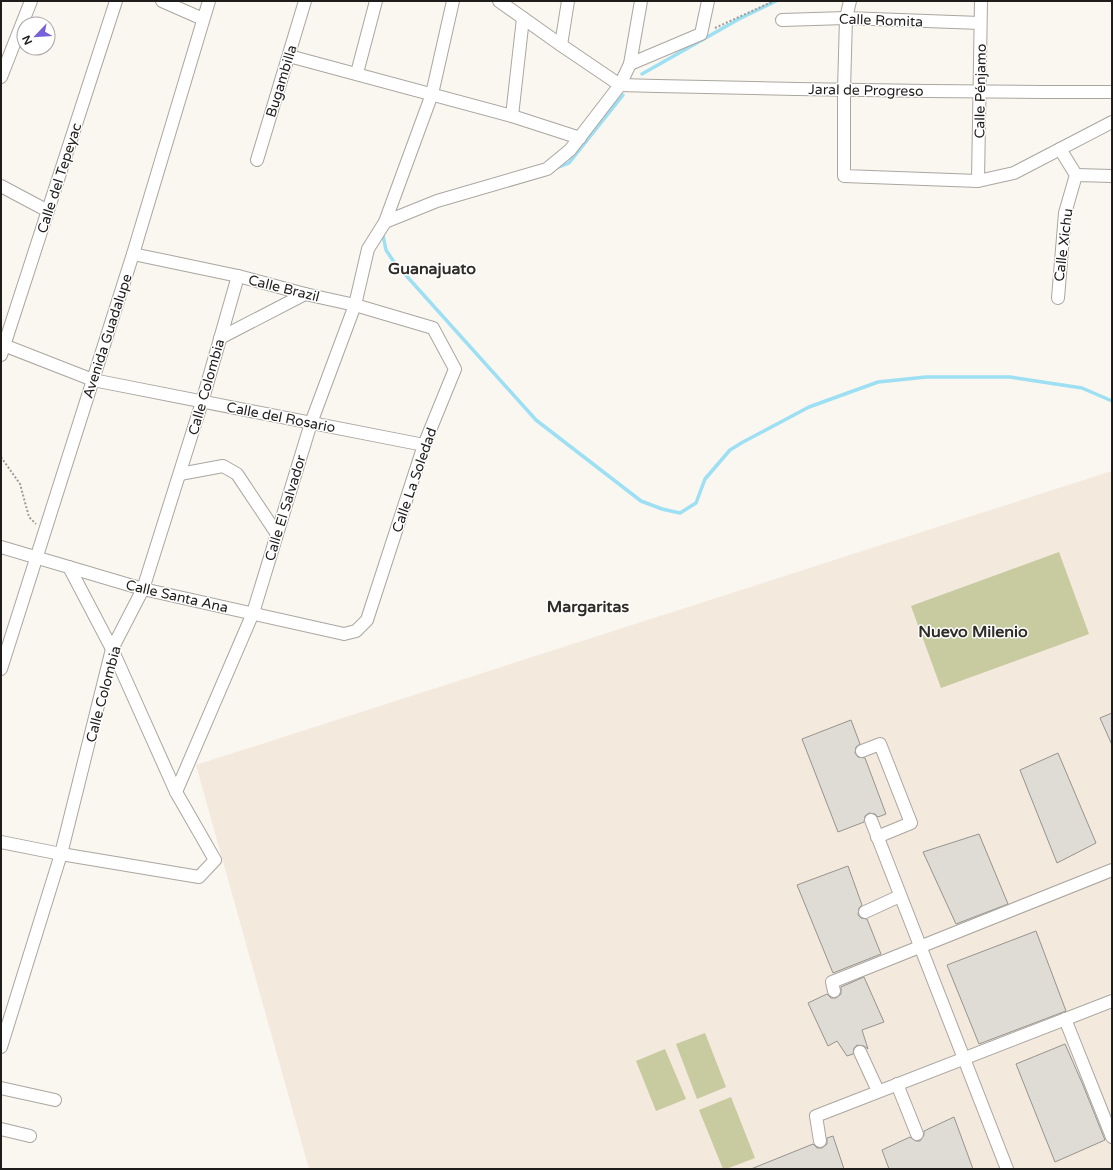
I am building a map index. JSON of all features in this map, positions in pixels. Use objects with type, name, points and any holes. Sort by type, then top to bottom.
[{"type":"street","points":[[1,77],[31,1]]},
{"type":"street","name":"Calle del Tepeyac","points":[[2,349],[116,1]]},
{"type":"street","points":[[162,1],[203,19]]},
{"type":"street","name":"Avenida Guadalupe","points":[[1,669],[133,254],[209,1]]},
{"type":"street","name":"Bugambilla","points":[[257,160],[305,1]]},
{"type":"street","points":[[357,73],[376,1]]},
{"type":"street","name":"Calle El Salvador","points":[[176,792],[253,613],[310,423],[355,305],[368,249],[385,222],[432,94],[453,1]]},
{"type":"street","points":[[499,1],[620,85]]},
{"type":"street","points":[[561,45],[568,1]]},
{"type":"street","points":[[385,222],[437,201],[547,169],[570,150],[620,85],[630,64],[641,1]]},
{"type":"street","points":[[630,64],[701,34],[708,1]]},
{"type":"street","points":[[850,1],[846,18],[844,176],[978,181],[1014,173],[1112,122]]},
{"type":"street","name":"Calle Pénjamo","points":[[978,181],[981,1]]},
{"type":"street","points":[[512,116],[523,18]]},
{"type":"street","name":"Calle Romita","points":[[782,20],[846,18],[980,23]]},
{"type":"street","points":[[289,56],[357,73],[512,116],[580,138]]},
{"type":"street","name":"Jaral de Progreso","points":[[620,85],[980,92],[1112,92]]},
{"type":"street","points":[[1060,150],[1076,175],[1112,176]]},
{"type":"street","name":"Calle Xichu","points":[[1058,298],[1065,213],[1076,175]]},
{"type":"street","points":[[1,186],[48,211]]},
{"type":"street","name":"Calle Brazil","points":[[133,254],[238,276],[305,294],[355,305],[433,328]]},
{"type":"street","name":"Calle Colombia","points":[[1,1047],[61,854],[112,650],[143,589],[202,402],[238,276]]},
{"type":"street","points":[[220,338],[305,294]]},
{"type":"street","name":"Calle La Soledad","points":[[356,632],[368,620],[424,445],[455,369],[433,328]]},
{"type":"street","name":"Calle del Rosario","points":[[2,349],[93,380],[424,445]]},
{"type":"street","points":[[180,474],[223,466],[237,474],[277,534]]},
{"type":"street","name":"Calle Santa Ana","points":[[1,547],[143,589],[344,634],[356,632]]},
{"type":"street","points":[[1,842],[61,854],[199,877],[215,860],[176,792],[112,650],[69,567]]},
{"type":"street","points":[[862,751],[880,744],[911,823],[877,837]]},
{"type":"street","points":[[870,820],[1007,1169]]},
{"type":"street","points":[[834,991],[832,982],[1112,870]]},
{"type":"street","points":[[865,912],[900,896]]},
{"type":"street","points":[[820,1141],[816,1116],[1112,1001]]},
{"type":"street","points":[[1065,1019],[1112,1137]]},
{"type":"street","points":[[860,1052],[878,1091]]},
{"type":"street","points":[[897,1084],[917,1134]]},
{"type":"street","points":[[1,1088],[55,1100]]},
{"type":"street","points":[[1,1129],[30,1136]]},
{"type":"path","points":[[701,34],[774,1]]},
{"type":"path","points":[[1,458],[20,484],[29,517],[45,534]]},
{"type":"shaded area","points":[[1112,471],[1112,1169],[309,1169],[196,765]]},
{"type":"green space","points":[[1059,552],[1089,634],[941,688],[911,606]]},
{"type":"green space","points":[[705,1033],[726,1087],[697,1099],[676,1044]]},
{"type":"green space","points":[[665,1049],[686,1099],[656,1111],[636,1061]]},
{"type":"green space","points":[[731,1097],[755,1158],[723,1169],[699,1110]]},
{"type":"building","points":[[1112,713],[1112,745],[1100,718]]},
{"type":"building","points":[[851,720],[860,744],[856,747],[855,753],[858,757],[865,758],[886,814],[878,817],[875,814],[869,813],[865,816],[864,822],[838,832],[802,739]]},
{"type":"building","points":[[1058,753],[1096,843],[1057,863],[1020,770]]},
{"type":"building","points":[[979,834],[1008,904],[956,924],[923,852]]},
{"type":"building","points":[[848,866],[862,905],[859,908],[858,915],[861,918],[867,919],[881,954],[833,973],[797,885]]},
{"type":"building","points":[[1036,931],[1066,1011],[979,1044],[947,965]]},
{"type":"building","points":[[864,977],[884,1022],[862,1030],[868,1049],[864,1046],[857,1045],[854,1048],[853,1054],[847,1056],[837,1041],[828,1046],[808,1003],[827,994],[831,998],[836,998],[841,994],[841,987]]},
{"type":"building","points":[[1065,1044],[1105,1140],[1055,1162],[1016,1064]]},
{"type":"building","points":[[954,1117],[973,1169],[889,1169],[882,1150],[910,1137],[916,1141],[920,1141],[924,1135],[924,1131]]},
{"type":"building","points":[[833,1136],[844,1169],[751,1169],[813,1144],[817,1148],[822,1148],[827,1144],[827,1138]]},
{"type":"waterway","points":[[642,74],[739,19],[776,1]]},
{"type":"waterway","points":[[554,169],[569,163],[623,95]]},
{"type":"waterway","points":[[384,233],[383,235],[386,250],[394,262],[536,420],[641,501],[662,509],[680,513],[696,503],[705,479],[730,450],[743,442],[809,407],[878,382],[926,377],[1010,377],[1082,388],[1112,401]]},
{"type":"district","name":"Guanajuato","points":[[432,268]]},
{"type":"district","name":"Margaritas","points":[[588,606]]},
{"type":"district","name":"Nuevo Milenio","points":[[973,631]]}]
